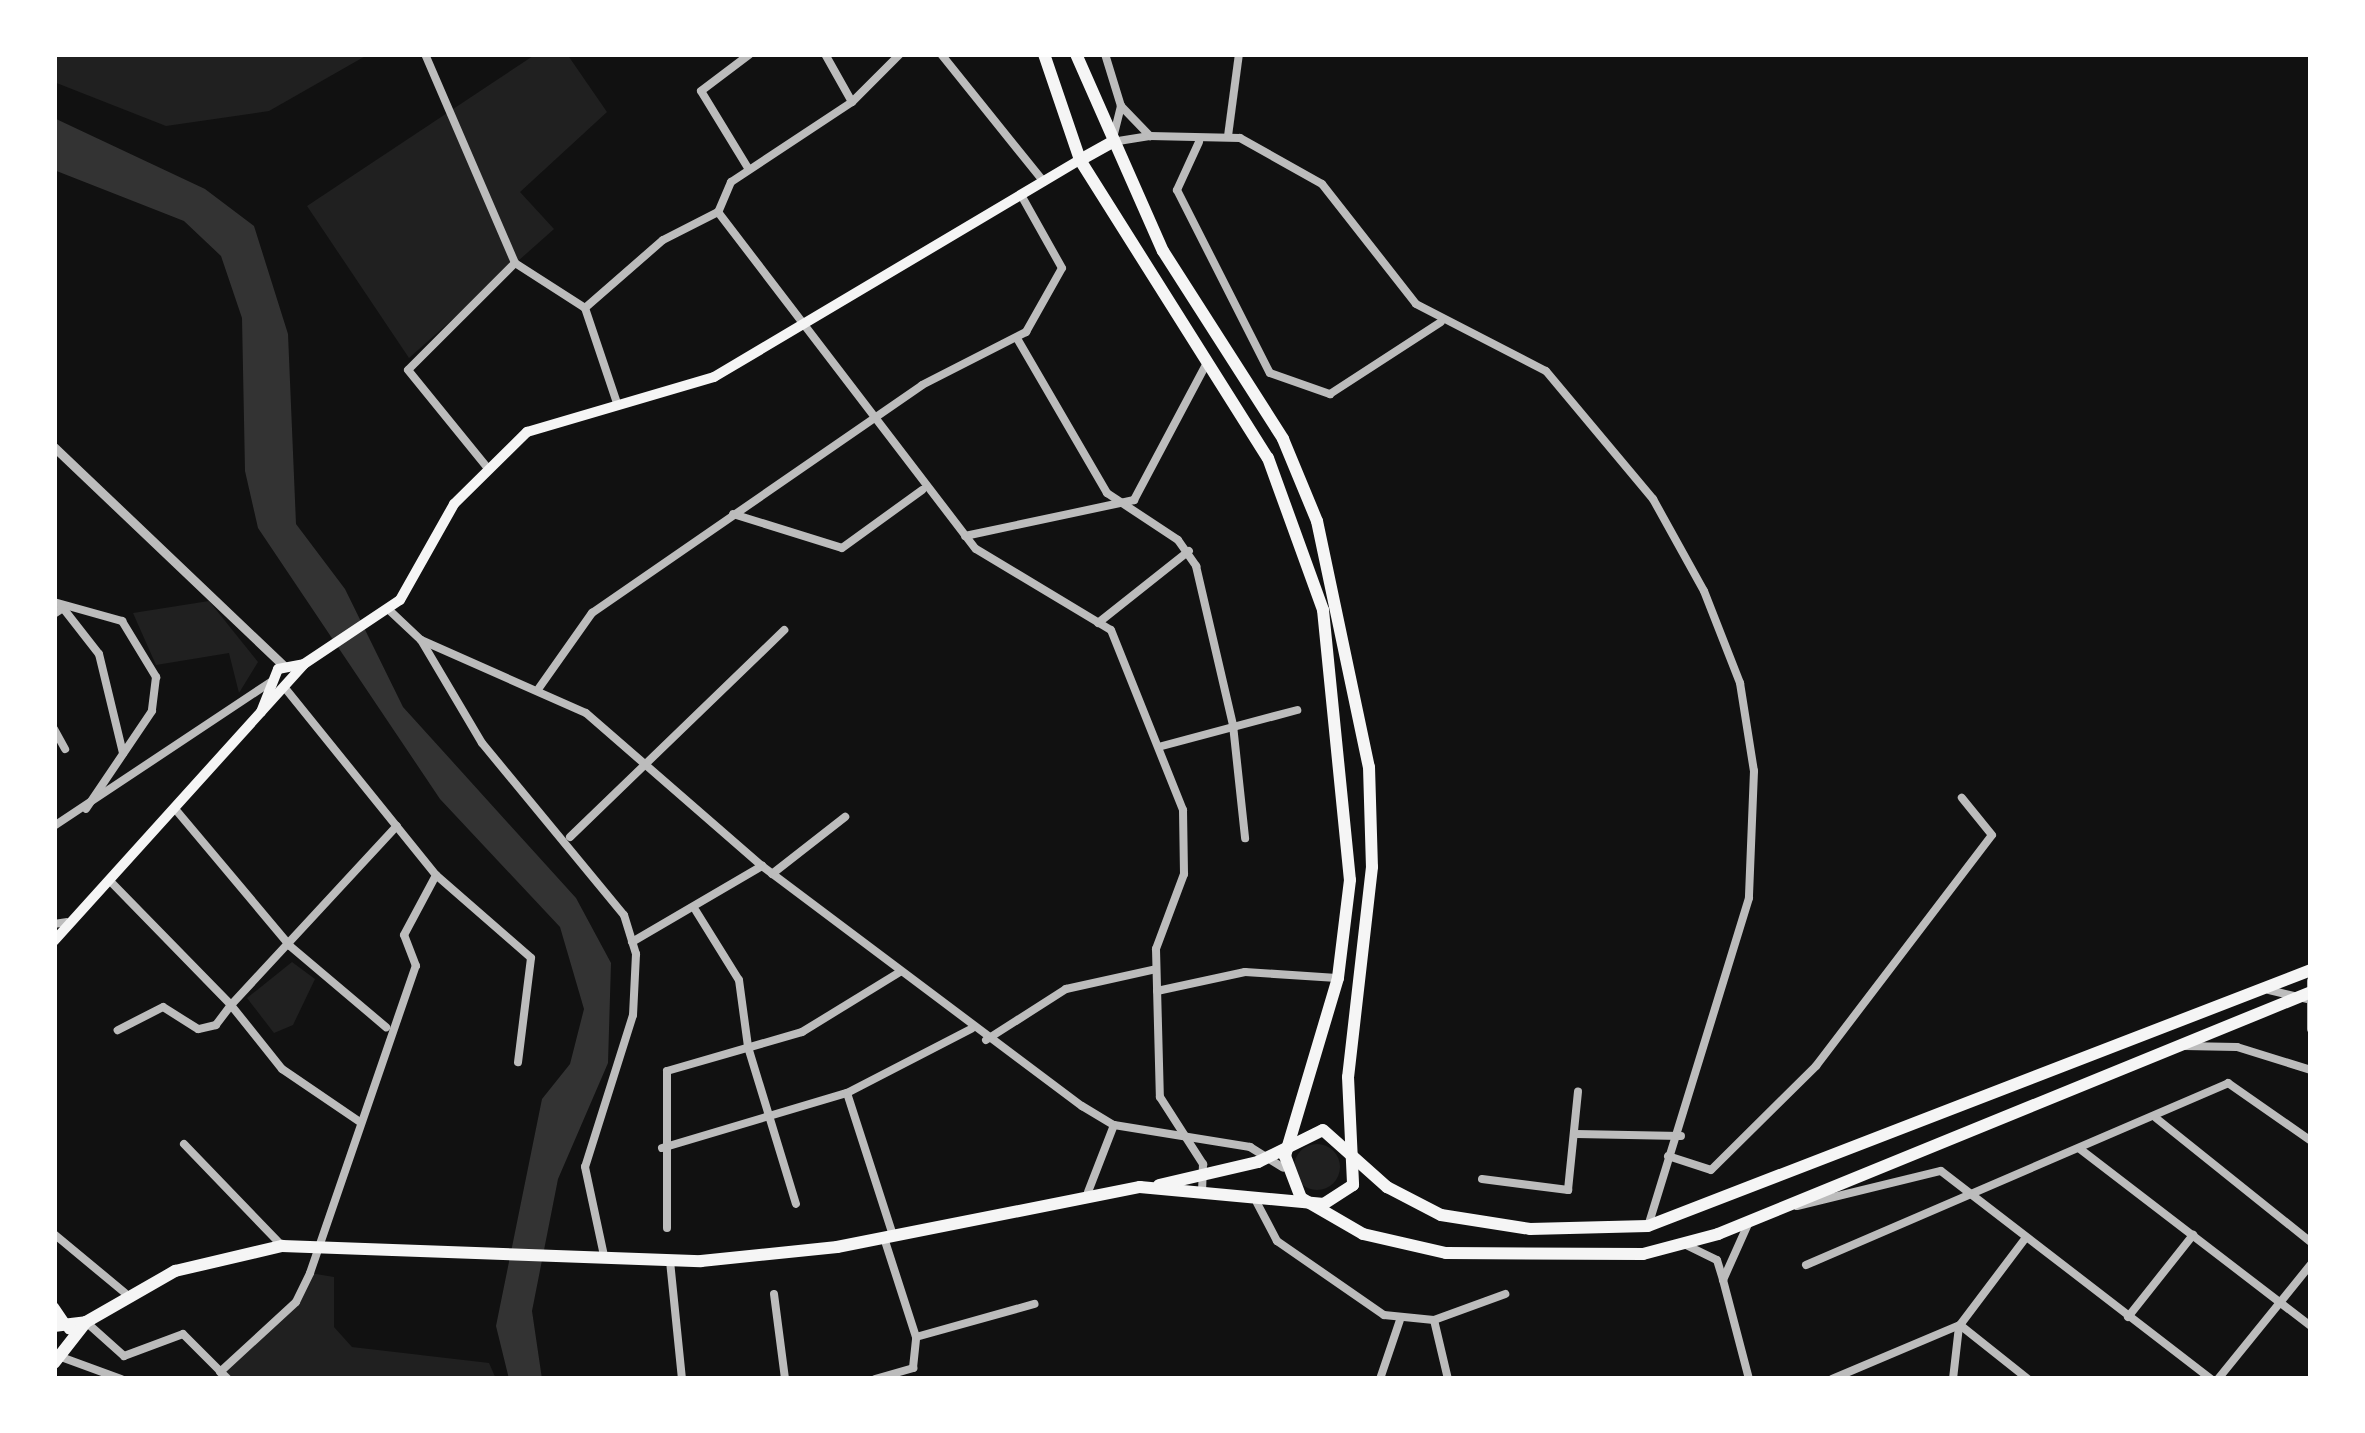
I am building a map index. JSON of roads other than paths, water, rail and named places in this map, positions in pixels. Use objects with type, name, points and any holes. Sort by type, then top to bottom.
[{"type":"main road","points":[[1044,54],[1080,160],[1268,458],[1323,610],[1349,792],[1338,978],[1283,1168],[1312,1203],[1363,1234],[1446,1253],[1570,1258],[1684,1244],[1749,1222],[2310,992]]},
{"type":"main road","points":[[60,1326],[86,1322],[125,1293],[282,1246],[323,1242],[476,1247],[670,1259],[888,1236],[1088,1192],[1192,1188],[1257,1203],[1312,1203],[1353,1185],[1348,1077],[1372,866],[1363,709],[1343,608],[1283,440],[1163,251],[1076,54]]},
{"type":"main road","points":[[54,940],[60,923],[112,883],[261,712],[284,678],[384,613],[486,466],[527,432],[714,377],[1112,142]]},
{"type":"main road","points":[[1192,1188],[1205,1170],[1269,1157],[1323,1130],[1354,1149],[1387,1187],[1441,1215],[1530,1229],[1648,1226],[2311,970]]},
{"type":"main road","points":[[54,1307],[60,1326],[76,1344]]},
{"type":"main road","points":[[56,1359],[76,1344],[86,1322]]},
{"type":"street","points":[[425,54],[515,263],[585,308],[617,403]]},
{"type":"street","points":[[748,168],[701,91],[750,54]]},
{"type":"street","points":[[824,54],[853,102]]},
{"type":"street","points":[[900,54],[853,102],[748,168],[722,192],[718,212],[804,323],[922,490],[965,536],[1098,623],[1162,746],[1183,810],[1184,874],[1156,969],[1160,1097],[1205,1170]]},
{"type":"street","points":[[941,54],[1043,182]]},
{"type":"street","points":[[1105,54],[1121,106],[1150,136]]},
{"type":"street","points":[[1228,136],[1239,54]]},
{"type":"street","points":[[1121,106],[1112,142],[1150,136],[1199,142],[1228,136],[1322,184],[1441,322],[1485,331],[1546,371],[1653,499],[1739,683],[1754,771],[1749,898],[1682,1136],[1668,1156],[1648,1226]]},
{"type":"street","points":[[1199,142],[1177,190],[1270,373],[1330,394],[1441,322]]},
{"type":"street","points":[[539,688],[592,613],[872,419],[1018,340],[1062,268],[1021,196]]},
{"type":"street","points":[[585,308],[663,240],[718,212]]},
{"type":"street","points":[[486,466],[411,381],[409,358],[515,263]]},
{"type":"street","points":[[1018,340],[1120,506],[1189,551],[1233,725],[1245,838]]},
{"type":"street","points":[[965,536],[1134,500],[1209,360]]},
{"type":"street","points":[[54,447],[268,655],[436,875],[531,958],[518,1062]]},
{"type":"street","points":[[731,513],[842,548],[922,490]]},
{"type":"street","points":[[1098,623],[1189,551]]},
{"type":"street","points":[[57,608],[122,621],[146,652],[152,711],[86,808]]},
{"type":"street","points":[[57,608],[106,670],[123,754]]},
{"type":"street","points":[[384,613],[421,640],[539,688],[645,760],[762,866],[971,1029],[1114,1125],[1179,1134],[1269,1157],[1283,1168]]},
{"type":"street","points":[[570,837],[784,630]]},
{"type":"street","points":[[421,640],[482,742],[570,837],[632,942],[633,1015],[585,1167],[604,1256]]},
{"type":"street","points":[[54,826],[284,678]]},
{"type":"street","points":[[1162,746],[1297,710]]},
{"type":"street","points":[[54,729],[65,749]]},
{"type":"street","points":[[1668,1156],[1711,1170],[1816,1066],[1992,835],[1962,798]]},
{"type":"street","points":[[176,810],[290,946],[386,1028]]},
{"type":"street","points":[[772,874],[844,817]]},
{"type":"street","points":[[118,1030],[163,1007],[198,1029],[216,1025],[398,826]]},
{"type":"street","points":[[632,942],[696,911],[762,866]]},
{"type":"street","points":[[124,1356],[173,1332],[224,1375],[296,1301],[323,1242],[386,1028],[416,965],[404,935],[436,875]]},
{"type":"street","points":[[112,883],[231,1005],[282,1069],[360,1122]]},
{"type":"street","points":[[696,911],[740,980],[748,1047],[796,1204]]},
{"type":"street","points":[[986,1040],[1066,988],[1156,969]]},
{"type":"street","points":[[667,1228],[662,1148],[667,1071],[802,1032],[900,972]]},
{"type":"street","points":[[1157,991],[1245,972],[1338,978]]},
{"type":"street","points":[[2258,991],[2310,992],[2311,1029]]},
{"type":"street","points":[[662,1148],[847,1093],[971,1029]]},
{"type":"street","points":[[2176,1046],[2236,1047],[2311,1070]]},
{"type":"street","points":[[1806,1265],[1968,1192],[2156,1118],[2228,1083],[2311,1141]]},
{"type":"street","points":[[1482,1179],[1568,1190],[1577,1092]]},
{"type":"street","points":[[847,1093],[916,1337],[916,1379]]},
{"type":"street","points":[[2156,1118],[2311,1242]]},
{"type":"street","points":[[1088,1192],[1114,1125]]},
{"type":"street","points":[[1576,1134],[1682,1136]]},
{"type":"street","points":[[184,1144],[282,1246]]},
{"type":"street","points":[[2080,1149],[2311,1326]]},
{"type":"street","points":[[1774,1209],[1941,1171],[2024,1240],[2214,1379],[2311,1264]]},
{"type":"street","points":[[1257,1203],[1277,1240],[1400,1320],[1434,1320],[1504,1294]]},
{"type":"street","points":[[1724,1280],[1749,1222]]},
{"type":"street","points":[[54,1234],[125,1293]]},
{"type":"street","points":[[2128,1317],[2193,1235]]},
{"type":"street","points":[[1832,1379],[1960,1324],[2024,1240]]},
{"type":"street","points":[[1684,1244],[1717,1260],[1748,1379]]},
{"type":"street","points":[[670,1259],[682,1379]]},
{"type":"street","points":[[774,1294],[784,1379]]},
{"type":"street","points":[[916,1337],[1034,1304]]},
{"type":"street","points":[[1380,1379],[1400,1320]]},
{"type":"street","points":[[1434,1320],[1448,1379]]},
{"type":"street","points":[[86,1322],[124,1356]]},
{"type":"street","points":[[1953,1379],[1960,1324]]},
{"type":"street","points":[[1960,1324],[2028,1379]]},
{"type":"street","points":[[56,1359],[120,1378],[124,1356]]},
{"type":"street","points":[[875,1379],[913,1368]]}]
